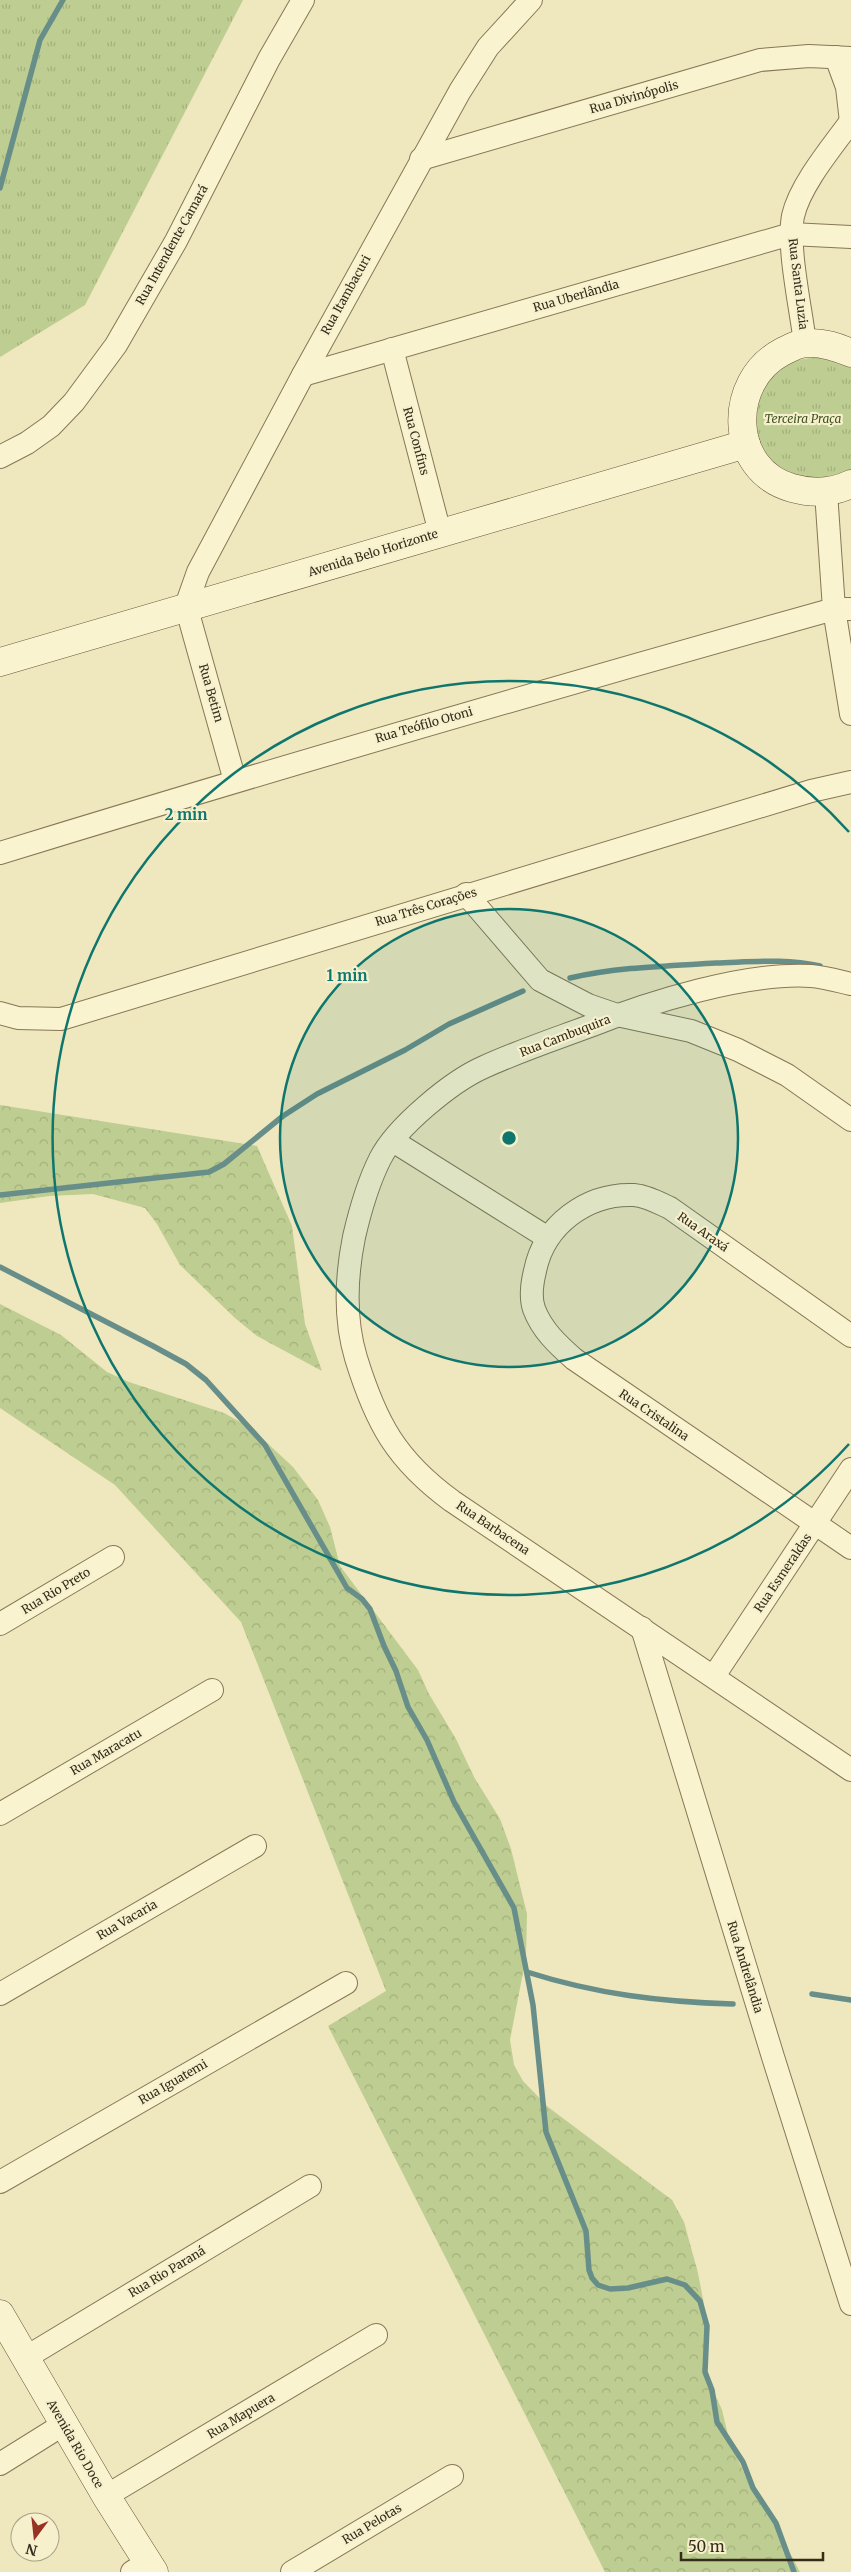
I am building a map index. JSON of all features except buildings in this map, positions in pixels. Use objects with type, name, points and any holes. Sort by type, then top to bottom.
[{"type":"street","name":"Rua Intendente Camará","points":[[0,457],[28,443],[51,426],[74,402],[116,345],[176,241],[269,59],[303,0]]},
{"type":"street","name":"Rua Itambacuri","points":[[186,606],[212,541],[421,159],[488,47],[531,0]]},
{"type":"street","name":"Rua Divinópolis","points":[[421,159],[760,60],[786,57],[843,58]]},
{"type":"street","name":"Rua Santa Luzia","points":[[805,342],[791,234],[793,215],[799,199],[851,121],[843,58]]},
{"type":"street","name":"Rua Uberlândia","points":[[303,375],[791,234],[851,237]]},
{"type":"street","points":[[851,353],[835,346],[805,342],[774,356],[760,368],[749,385],[742,404],[741,424],[746,444],[755,462],[769,476],[786,486],[806,492],[826,492],[851,484]]},
{"type":"street","name":"Rua Confins","points":[[392,349],[440,533]]},
{"type":"street","name":"Avenida Belo Horizonte","points":[[0,662],[186,606],[746,444]]},
{"type":"street","points":[[826,492],[842,609],[851,714]]},
{"type":"street","name":"Rua Betim","points":[[186,606],[235,781]]},
{"type":"street","name":"Rua Teófilo Otoni","points":[[0,853],[235,781],[842,609]]},
{"type":"street","name":"Rua Três Corações","points":[[0,1013],[18,1018],[61,1019],[466,894],[811,791],[851,782]]},
{"type":"street","points":[[466,894],[540,980],[588,1005],[617,1015],[680,995],[759,979],[810,976],[851,984]]},
{"type":"street","name":"Rua Cambuquira","points":[[387,1150],[428,1105],[482,1067],[617,1015],[691,1032],[738,1050],[788,1075],[851,1120]]},
{"type":"street","points":[[387,1150],[548,1238]]},
{"type":"street","name":"Rua Barbacena","points":[[387,1150],[358,1221],[350,1257],[347,1290],[349,1334],[377,1416],[394,1446],[408,1464],[434,1488],[851,1770]]},
{"type":"street","name":"Rua Araxá","points":[[548,1238],[568,1214],[587,1204],[614,1196],[636,1195],[654,1200],[670,1208],[851,1336]]},
{"type":"street","name":"Rua Cristalina","points":[[548,1238],[537,1258],[531,1286],[533,1307],[542,1326],[556,1343],[595,1375],[851,1548]]},
{"type":"street","name":"Rua Esmeraldas","points":[[714,1676],[851,1469]]},
{"type":"street","name":"Rua Rio Preto","points":[[0,1624],[113,1557]]},
{"type":"street","name":"Rua Andrelândia","points":[[642,1628],[772,2057],[851,2304]]},
{"type":"street","name":"Rua Maracatu","points":[[0,1814],[212,1690]]},
{"type":"street","name":"Rua Vacaria","points":[[0,1994],[255,1846]]},
{"type":"street","name":"Rua Iguatemi","points":[[0,2182],[346,1983]]},
{"type":"street","name":"Rua Rio Paraná","points":[[25,2358],[310,2186]]},
{"type":"street","name":"Avenida Rio Doce","points":[[0,2314],[106,2496],[145,2569]]},
{"type":"street","name":"Rua Mapuera","points":[[106,2496],[376,2335]]},
{"type":"street","points":[[0,2464],[64,2424]]},
{"type":"street","name":"Rua Pelotas","points":[[292,2572],[452,2476]]},
{"type":"green space","points":[[0,0],[243,0],[85,305],[0,357]]},
{"type":"green space","name":"Terceira Praça","points":[[817,357],[837,361],[851,368],[851,470],[822,479],[796,476],[776,464],[761,445],[755,422],[757,399],[770,378],[794,361]]},
{"type":"green space","points":[[0,1105],[257,1146],[292,1226],[305,1324],[322,1371],[257,1336],[235,1318],[180,1265],[157,1224],[145,1208],[93,1194],[49,1196],[0,1203]]},
{"type":"green space","points":[[0,1304],[61,1335],[107,1372],[129,1382],[224,1413],[251,1428],[293,1467],[318,1500],[330,1527],[340,1566],[418,1670],[429,1694],[456,1739],[474,1777],[500,1819],[511,1849],[527,1914],[526,1957],[510,2040],[514,2065],[523,2081],[548,2107],[672,2200],[684,2222],[698,2273],[705,2310],[706,2364],[709,2381],[722,2410],[729,2439],[751,2489],[774,2523],[800,2572],[605,2572],[328,2026],[386,1991],[241,1622],[115,1485],[0,1408]]},
{"type":"waterway","points":[[0,188],[40,40],[63,0]]},
{"type":"waterway","points":[[570,978],[624,969],[755,961],[781,961],[820,966]]},
{"type":"waterway","points":[[0,1195],[209,1172],[224,1164],[283,1116],[317,1094],[405,1050],[449,1024],[523,991]]},
{"type":"waterway","points":[[0,1267],[186,1364],[206,1380],[265,1445],[347,1588],[362,1599],[370,1609],[396,1671],[408,1707],[427,1740],[454,1802],[514,1908],[533,2005],[546,2132],[586,2231],[589,2270],[592,2278],[598,2285],[610,2289],[628,2288],[667,2279],[685,2285],[700,2301],[707,2326],[705,2372],[712,2390],[717,2422],[743,2462],[753,2488],[776,2523],[794,2572]]},
{"type":"waterway","points":[[527,1972],[578,1986],[629,1996],[733,2004]]},
{"type":"waterway","points":[[812,1994],[851,2000]]}]
